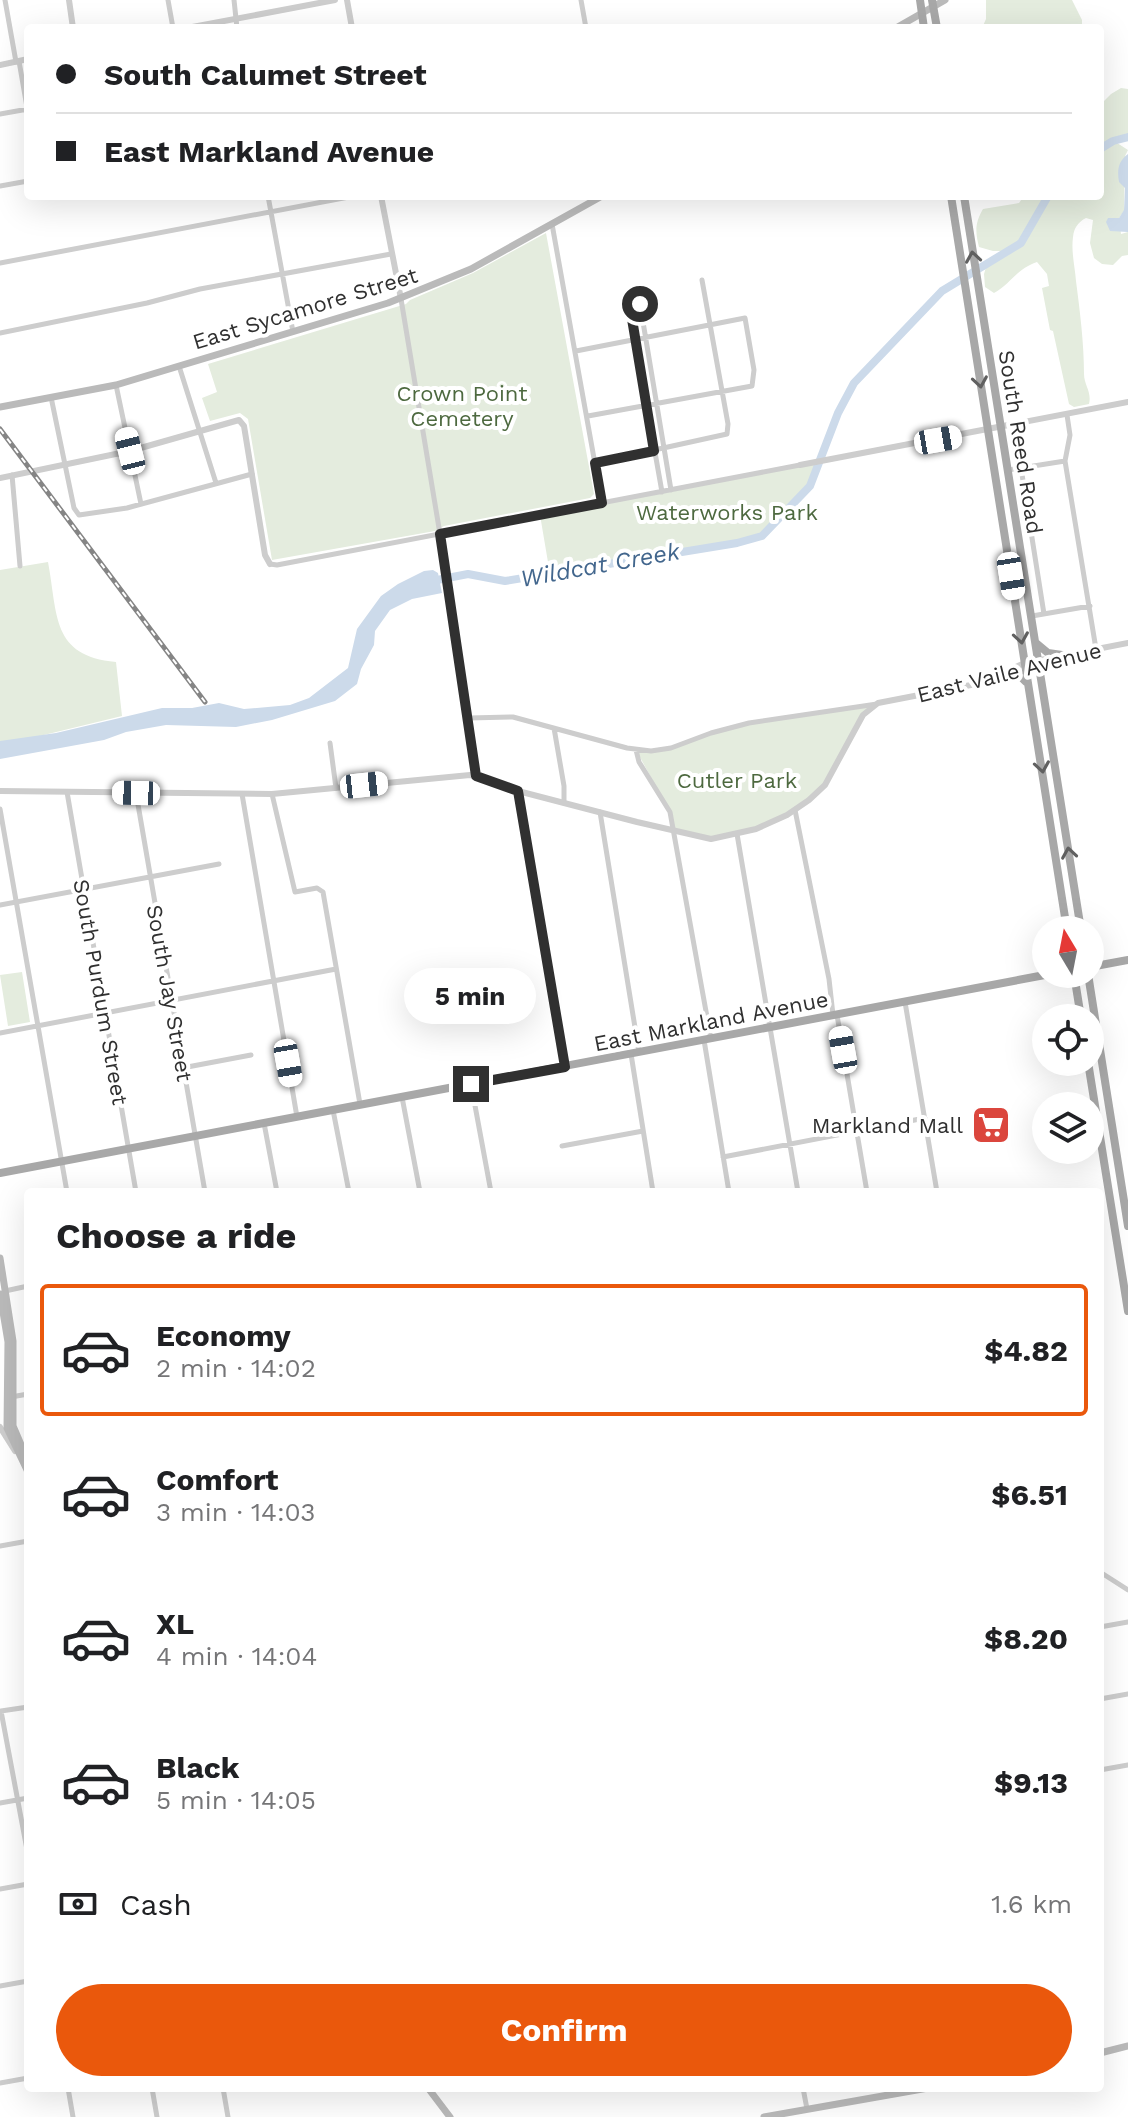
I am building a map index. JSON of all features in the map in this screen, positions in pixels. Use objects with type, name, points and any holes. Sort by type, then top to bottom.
[{"type":"main road","points":[[920,0],[923,24]]},
{"type":"main road","points":[[903,24],[933,3],[945,0]]},
{"type":"main road","points":[[933,3],[936,24]]},
{"type":"main road","name":"East Sycamore Street","points":[[0,407],[116,385],[401,299],[453,278],[595,200]]},
{"type":"main road","name":"South Reed Road","points":[[952,200],[1065,916]]},
{"type":"main road","name":"South Reed Road","points":[[965,200],[1079,916]]},
{"type":"main road","points":[[1035,643],[1048,653],[1062,655]]},
{"type":"main road","points":[[1003,674],[1016,672],[1022,676],[1029,690]]},
{"type":"main road","points":[[1104,964],[1128,960]]},
{"type":"main road","name":"East Markland Avenue","points":[[0,1173],[1032,977]]},
{"type":"main road","points":[[1090,988],[1128,1226]]},
{"type":"main road","points":[[1090,1076],[1128,1311]]},
{"type":"main road","points":[[0,1258],[8,1342],[7,1428],[24,1465]]},
{"type":"main road","points":[[6,1411],[24,1454]]},
{"type":"main road","points":[[1104,2052],[1128,2046]]},
{"type":"main road","points":[[431,2092],[450,2117]]},
{"type":"main road","points":[[764,2117],[905,2092]]},
{"type":"street","points":[[5,0],[24,91]]},
{"type":"street","points":[[69,0],[72,24]]},
{"type":"street","points":[[168,0],[172,24]]},
{"type":"street","points":[[234,0],[237,24]]},
{"type":"street","points":[[207,24],[335,0]]},
{"type":"street","points":[[347,0],[351,24]]},
{"type":"street","points":[[581,0],[585,24]]},
{"type":"street","points":[[0,65],[24,60]]},
{"type":"street","points":[[0,114],[24,111]]},
{"type":"street","points":[[0,186],[24,182]]},
{"type":"street","points":[[269,200],[293,332]]},
{"type":"street","points":[[0,263],[333,200]]},
{"type":"street","points":[[382,200],[440,534],[476,776]]},
{"type":"street","points":[[552,224],[602,503]]},
{"type":"street","points":[[0,331],[147,303],[200,289],[391,254]]},
{"type":"street","points":[[595,463],[724,437],[729,431],[702,280]]},
{"type":"street","points":[[662,492],[629,301],[634,298],[640,304],[671,490]]},
{"type":"street","points":[[576,351],[745,318],[754,370],[752,386],[588,416]]},
{"type":"street","points":[[179,366],[216,483]]},
{"type":"street","points":[[116,385],[141,504]]},
{"type":"street","points":[[51,397],[77,513],[85,515],[141,504],[252,474]]},
{"type":"street","points":[[0,478],[130,451],[242,421],[265,555],[270,564],[277,565],[1128,402]]},
{"type":"street","points":[[1067,415],[1070,435],[1065,461],[1096,649]]},
{"type":"street","points":[[1007,471],[1065,461]]},
{"type":"street","points":[[1021,468],[1044,614]]},
{"type":"street","points":[[12,475],[20,566]]},
{"type":"street","points":[[1031,616],[1090,606]]},
{"type":"street","name":"East Vaile Avenue","points":[[878,703],[957,689],[1003,674],[1025,663],[1128,643]]},
{"type":"street","points":[[469,718],[506,716],[636,750],[671,748],[749,723],[878,703]]},
{"type":"street","points":[[0,791],[272,794],[476,776],[518,791],[707,839],[768,824],[795,810],[825,785],[863,715],[878,703]]},
{"type":"street","points":[[554,728],[564,803]]},
{"type":"street","points":[[330,743],[336,788]]},
{"type":"street","points":[[636,750],[639,762],[670,812],[728,1188]]},
{"type":"street","points":[[518,791],[565,1067]]},
{"type":"street","name":"South Purdum Street","points":[[67,792],[135,1188]]},
{"type":"street","name":"South Jay Street","points":[[136,793],[204,1188]]},
{"type":"street","points":[[242,794],[297,1117]]},
{"type":"street","points":[[272,794],[295,892],[321,890],[360,1105]]},
{"type":"street","points":[[0,809],[66,1188]]},
{"type":"street","points":[[795,810],[866,1188]]},
{"type":"street","points":[[600,812],[652,1188]]},
{"type":"street","points":[[737,834],[797,1188]]},
{"type":"street","points":[[0,905],[219,864]]},
{"type":"street","points":[[0,1033],[336,969]]},
{"type":"street","points":[[905,1002],[936,1188]]},
{"type":"street","points":[[182,1068],[251,1055]]},
{"type":"street","points":[[471,1084],[490,1188]]},
{"type":"street","points":[[402,1097],[419,1188]]},
{"type":"street","points":[[333,1110],[348,1188]]},
{"type":"street","points":[[723,1157],[925,1118]]},
{"type":"street","points":[[264,1123],[276,1188]]},
{"type":"street","points":[[562,1146],[643,1131]]},
{"type":"street","points":[[2,1292],[24,1287]]},
{"type":"street","points":[[9,1397],[24,1395]]},
{"type":"street","points":[[0,1427],[17,1453]]},
{"type":"street","points":[[0,1546],[24,1542]]},
{"type":"street","points":[[1104,1575],[1128,1590]]},
{"type":"street","points":[[1104,1626],[1128,1622]]},
{"type":"street","points":[[1104,1698],[1128,1694]]},
{"type":"street","points":[[24,1708],[1,1712],[24,1833]]},
{"type":"street","points":[[1104,1769],[1128,1765]]},
{"type":"street","points":[[0,1803],[24,1799]]},
{"type":"street","points":[[0,1889],[24,1885]]},
{"type":"street","points":[[0,1986],[24,1982]]},
{"type":"street","points":[[0,2083],[24,2079]]},
{"type":"street","points":[[69,2092],[73,2117]]},
{"type":"street","points":[[153,2092],[157,2117]]},
{"type":"street","points":[[224,2092],[228,2117]]},
{"type":"street","points":[[804,2092],[807,2109]]},
{"type":"green space","points":[[986,0],[1072,0],[1082,24],[984,24]]},
{"type":"green space","points":[[1121,88],[1128,89],[1128,136],[1114,141],[1128,150],[1125,156],[1124,211],[1119,218],[1121,234],[1128,232],[1128,255],[1122,256],[1113,265],[1102,264],[1094,258],[1090,243],[1093,220],[1086,218],[1075,228],[1073,254],[1082,328],[1084,378],[1090,400],[1089,404],[1074,407],[1069,404],[1053,331],[1050,330],[1042,288],[1049,286],[1047,274],[1037,262],[1024,268],[994,293],[985,287],[987,264],[1007,251],[979,247],[976,227],[983,209],[1019,203],[1021,200],[1104,200],[1104,101]]},
{"type":"green space","name":"Crown Point Cemetery","points":[[546,233],[594,494],[590,498],[444,526],[435,531],[272,560],[248,419],[240,413],[210,421],[202,398],[217,392],[208,364],[406,304],[473,273]]},
{"type":"green space","name":"Waterworks Park","points":[[820,461],[810,486],[762,536],[737,543],[550,574],[540,515]]},
{"type":"green space","points":[[48,562],[57,615],[61,630],[69,642],[79,651],[95,658],[116,662],[122,716],[0,743],[0,570]]},
{"type":"green space","name":"Cutler Park","points":[[878,703],[868,709],[817,794],[768,824],[711,839],[674,832],[670,812],[636,750],[663,750],[731,727]]},
{"type":"green space","points":[[22,972],[30,1022],[8,1026],[0,975]]},
{"type":"water","points":[[1128,154],[1128,232],[1110,231],[1106,222],[1108,218],[1119,218],[1124,210],[1125,188],[1119,182],[1118,170]]},
{"type":"water","points":[[424,571],[438,573],[442,593],[412,599],[390,610],[375,631],[374,645],[357,684],[335,701],[236,727],[166,725],[0,759],[0,741],[56,733],[162,708],[192,708],[219,703],[244,709],[290,705],[309,698],[348,668],[357,629],[381,596]]},
{"type":"waterway","name":"Wildcat Creek","points":[[1104,147],[1128,137]]},
{"type":"waterway","name":"Wildcat Creek","points":[[432,581],[468,574],[505,581],[737,543],[762,536],[810,486],[838,413],[854,383],[942,291],[1021,243],[1046,200]]},
{"type":"railway","points":[[0,429],[205,702]]},
{"type":"place","name":"Markland Mall","points":[[991,1125]]},
{"type":"route","points":[[471,1084],[565,1067],[518,791],[476,776],[440,534],[602,503],[595,463],[654,451],[629,301],[637,298],[640,304]]}]
